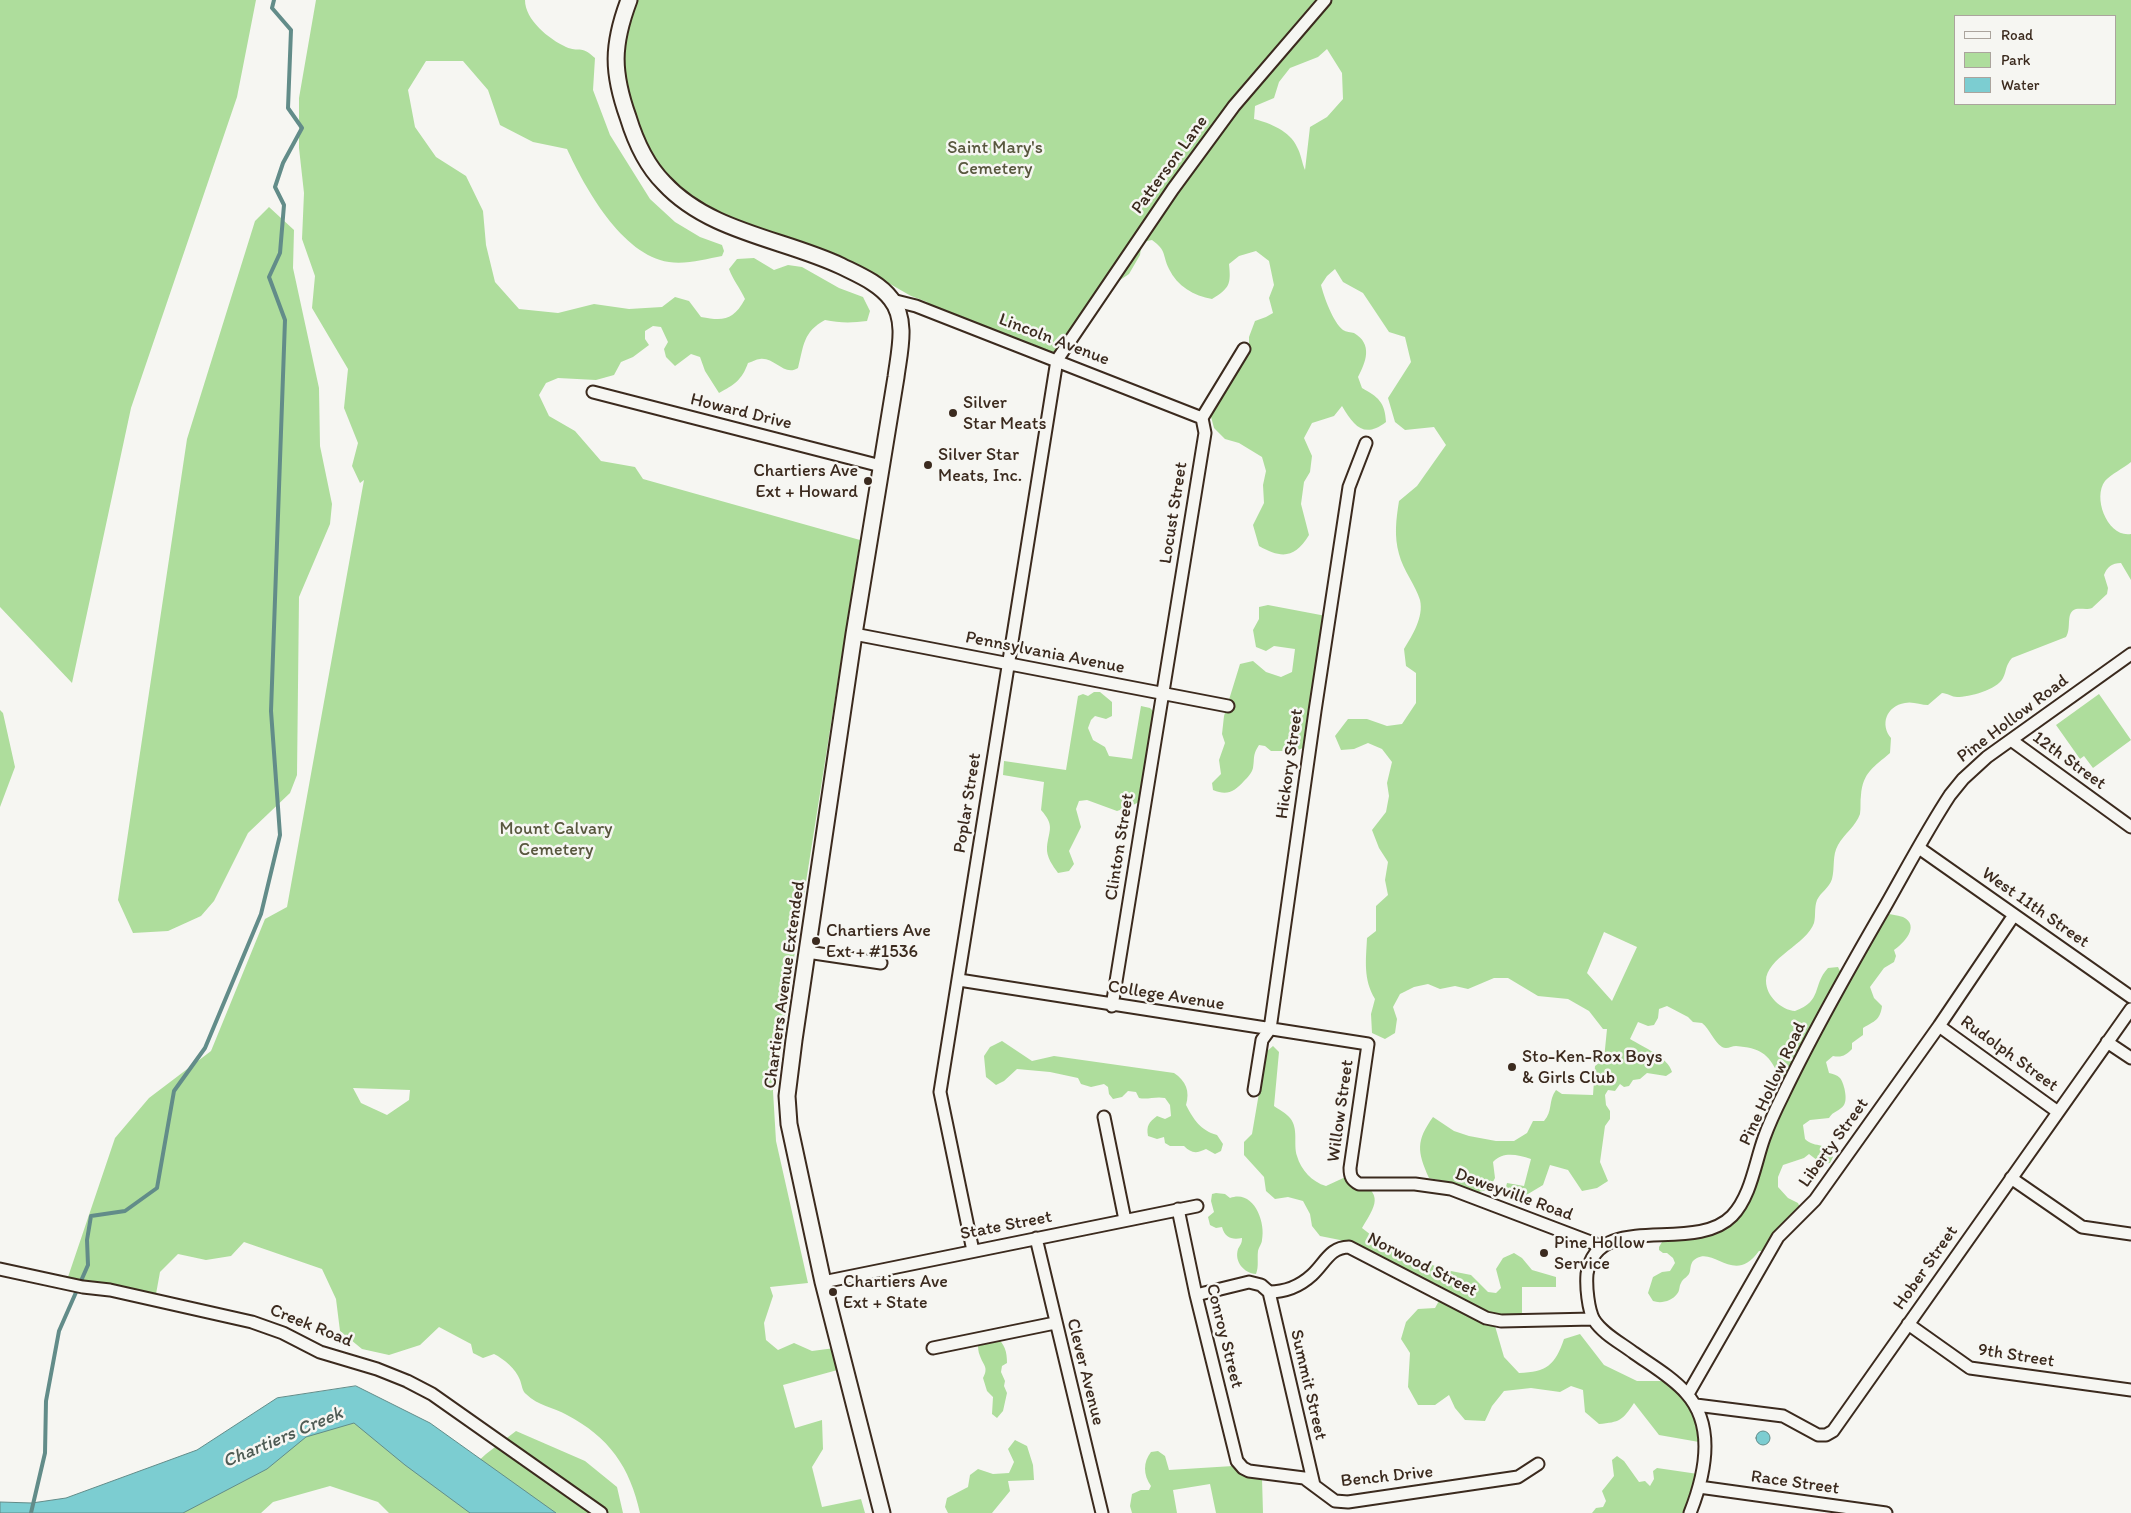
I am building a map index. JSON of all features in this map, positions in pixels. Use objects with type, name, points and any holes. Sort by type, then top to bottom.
[{"type":"street","points":[[629,0],[619,26],[615,49],[615,72],[623,104],[633,132],[647,160],[664,184],[693,206],[728,225],[818,256],[878,286],[892,300]]},
{"type":"street","name":"Patterson Lane","points":[[1057,360],[1184,174],[1234,106],[1326,0]]},
{"type":"street","name":"Lincoln Avenue","points":[[892,300],[916,306],[1202,418]]},
{"type":"street","name":"Chartiers Avenue Extended","points":[[882,1513],[822,1282],[789,1124],[787,1096],[854,634],[901,335],[899,316],[892,300]]},
{"type":"street","points":[[1202,418],[1244,349]]},
{"type":"street","name":"Poplar Street","points":[[973,1251],[940,1092],[1007,663],[1057,360]]},
{"type":"street","name":"Howard Drive","points":[[592,392],[881,466]]},
{"type":"street","name":"Locust Street","points":[[1162,694],[1205,433],[1202,418]]},
{"type":"street","name":"Hickory Street","points":[[1254,1090],[1262,1040],[1270,1029],[1349,487],[1366,443]]},
{"type":"street","name":"Pennsylvania Avenue","points":[[854,634],[1228,706]]},
{"type":"street","name":"Pine Hollow Road","points":[[1601,1246],[1625,1237],[1692,1233],[1713,1228],[1724,1223],[1738,1209],[1746,1193],[1764,1137],[1782,1096],[1840,986],[1939,812],[1963,779],[1987,757],[2131,654]]},
{"type":"street","name":"Clinton Street","points":[[1112,1006],[1162,694]]},
{"type":"street","name":"12th Street","points":[[2011,740],[2131,827]]},
{"type":"street","name":"West 11th Street","points":[[1919,848],[2131,997]]},
{"type":"street","name":"Liberty Street","points":[[1688,1394],[1778,1237],[1815,1200],[1939,1026],[2014,915]]},
{"type":"street","points":[[807,952],[881,963]]},
{"type":"street","name":"College Avenue","points":[[959,980],[1112,1006],[1368,1044]]},
{"type":"street","name":"Hober Street","points":[[1696,1406],[1783,1416],[1818,1435],[1826,1435],[1833,1431],[2131,1009]]},
{"type":"street","name":"Rudolph Street","points":[[1939,1026],[2058,1112]]},
{"type":"street","points":[[2107,1042],[2131,1058]]},
{"type":"street","name":"Willow Street","points":[[1354,1181],[1350,1176],[1350,1168],[1368,1044]]},
{"type":"street","points":[[1104,1117],[1125,1220]]},
{"type":"street","points":[[2011,1178],[2082,1227],[2131,1234]]},
{"type":"street","name":"Deweyville Road","points":[[1354,1181],[1359,1184],[1415,1184],[1451,1189],[1601,1246]]},
{"type":"street","name":"State Street","points":[[822,1282],[1197,1206]]},
{"type":"street","name":"Conroy Street","points":[[1178,1209],[1196,1295],[1237,1461],[1243,1468]]},
{"type":"street","name":"Clever Avenue","points":[[1036,1238],[1102,1513]]},
{"type":"street","points":[[1601,1246],[1594,1255],[1587,1276],[1587,1296],[1593,1319],[1613,1338],[1673,1381],[1688,1394],[1696,1406],[1702,1424],[1705,1447],[1699,1487],[1690,1513]]},
{"type":"street","name":"Norwood Street","points":[[1268,1292],[1280,1292],[1297,1286],[1313,1274],[1331,1253],[1340,1247],[1349,1248],[1486,1318],[1501,1321],[1593,1319]]},
{"type":"street","name":"Creek Road","points":[[0,1269],[83,1287],[110,1290],[252,1322],[283,1333],[320,1352],[378,1369],[432,1394],[601,1513]]},
{"type":"street","points":[[1196,1295],[1249,1282],[1261,1285],[1268,1292]]},
{"type":"street","name":"Summit Street","points":[[1268,1292],[1314,1485]]},
{"type":"street","points":[[933,1348],[1055,1323]]},
{"type":"street","name":"9th Street","points":[[1908,1324],[1970,1368],[2131,1390]]},
{"type":"street","name":"Bench Drive","points":[[1243,1468],[1249,1471],[1304,1478],[1335,1501],[1348,1502],[1518,1477],[1538,1464]]},
{"type":"street","name":"Race Street","points":[[1699,1487],[1886,1513]]},
{"type":"green space","points":[[0,0],[256,0],[237,97],[131,408],[72,683],[0,607]]},
{"type":"green space","name":"Mount Calvary Cemetery","points":[[316,0],[525,0],[533,22],[552,39],[566,47],[586,51],[595,58],[593,90],[610,135],[650,199],[675,222],[700,237],[722,245],[724,251],[722,256],[675,263],[652,257],[636,247],[607,218],[584,182],[567,149],[533,142],[500,125],[488,90],[463,61],[426,61],[408,90],[415,127],[436,157],[466,176],[483,211],[486,245],[495,282],[519,309],[558,313],[594,304],[629,309],[662,307],[675,297],[689,301],[701,317],[727,318],[736,312],[745,299],[729,269],[737,259],[754,258],[774,270],[788,265],[802,267],[839,288],[863,297],[870,311],[867,321],[835,322],[825,320],[812,329],[803,346],[798,368],[788,370],[765,359],[757,359],[748,363],[737,381],[719,393],[705,371],[700,357],[691,354],[675,366],[666,357],[664,349],[668,342],[661,327],[653,326],[645,331],[645,339],[649,345],[633,357],[621,362],[614,375],[596,380],[558,378],[546,383],[539,395],[549,416],[575,431],[601,461],[635,467],[643,479],[860,540],[773,1091],[776,1141],[808,1283],[770,1287],[773,1296],[764,1323],[766,1340],[778,1350],[794,1343],[812,1351],[835,1348],[841,1369],[783,1385],[795,1428],[822,1420],[823,1449],[812,1467],[822,1507],[861,1499],[865,1513],[640,1513],[630,1481],[616,1455],[595,1433],[582,1424],[562,1412],[531,1398],[524,1391],[516,1372],[502,1359],[494,1354],[483,1358],[473,1353],[471,1344],[439,1327],[420,1345],[389,1355],[362,1349],[340,1331],[336,1299],[322,1269],[244,1242],[231,1256],[206,1260],[178,1254],[160,1272],[156,1294],[68,1277],[115,1138],[149,1098],[211,1051],[265,919],[287,907],[364,480],[360,483],[352,466],[358,443],[344,408],[348,369],[312,308],[315,276],[302,239],[304,193],[299,148],[299,98]],"holes":[[[353,1088],[410,1090],[409,1100],[387,1115],[361,1103]]]},
{"type":"green space","name":"Saint Mary's Cemetery","points":[[635,0],[2131,0],[2131,462],[2105,481],[2101,488],[2100,497],[2104,515],[2109,523],[2115,530],[2123,534],[2131,534],[2131,580],[2121,563],[2110,566],[2104,575],[2108,588],[2107,594],[2092,608],[2076,609],[2071,613],[2066,637],[2012,658],[2003,678],[1995,686],[1982,692],[1962,697],[1942,693],[1928,705],[1908,703],[1898,705],[1889,712],[1886,727],[1891,738],[1890,753],[1874,766],[1864,781],[1860,814],[1836,849],[1832,879],[1817,900],[1814,923],[1804,938],[1779,958],[1768,973],[1766,981],[1771,997],[1785,1008],[1795,1011],[1804,1007],[1814,997],[1820,980],[1828,968],[1838,967],[1843,977],[1790,1074],[1784,1076],[1778,1074],[1767,1056],[1757,1050],[1736,1046],[1722,1047],[1702,1023],[1693,1022],[1688,1017],[1667,1006],[1659,1009],[1658,1018],[1654,1025],[1648,1026],[1638,1022],[1630,1039],[1660,1057],[1670,1067],[1672,1072],[1666,1076],[1647,1073],[1640,1079],[1633,1080],[1629,1086],[1624,1087],[1620,1084],[1615,1091],[1608,1090],[1605,1095],[1606,1105],[1610,1111],[1610,1119],[1605,1126],[1600,1162],[1608,1181],[1597,1188],[1582,1191],[1568,1170],[1550,1165],[1543,1185],[1523,1197],[1510,1201],[1504,1194],[1507,1183],[1524,1186],[1531,1159],[1506,1155],[1493,1162],[1495,1178],[1489,1189],[1475,1192],[1465,1191],[1451,1183],[1429,1178],[1422,1160],[1420,1146],[1427,1125],[1433,1117],[1454,1131],[1469,1136],[1496,1141],[1514,1141],[1527,1133],[1533,1121],[1544,1121],[1549,1113],[1556,1090],[1562,1094],[1593,1095],[1595,1066],[1604,1059],[1607,1029],[1603,1029],[1589,1011],[1568,999],[1538,996],[1508,978],[1494,978],[1468,989],[1455,986],[1440,989],[1428,984],[1414,987],[1400,994],[1393,1007],[1397,1019],[1395,1033],[1385,1039],[1372,1033],[1371,1014],[1375,999],[1367,977],[1367,938],[1376,931],[1376,906],[1388,895],[1385,880],[1388,862],[1379,848],[1372,830],[1386,812],[1389,796],[1387,783],[1392,762],[1382,749],[1368,743],[1354,749],[1341,750],[1335,736],[1348,719],[1367,719],[1387,726],[1402,724],[1416,703],[1416,673],[1406,666],[1404,649],[1419,620],[1421,606],[1418,595],[1403,566],[1397,547],[1397,515],[1399,501],[1417,486],[1446,445],[1434,427],[1405,430],[1395,422],[1388,398],[1411,362],[1405,337],[1389,332],[1363,293],[1343,282],[1335,269],[1327,276],[1321,285],[1332,315],[1344,331],[1354,333],[1364,342],[1366,354],[1358,377],[1362,388],[1380,401],[1386,422],[1372,429],[1360,428],[1342,406],[1334,416],[1312,423],[1304,438],[1312,456],[1310,472],[1304,482],[1301,504],[1309,535],[1304,543],[1293,552],[1287,554],[1275,553],[1259,546],[1253,525],[1264,503],[1263,485],[1266,471],[1262,457],[1239,443],[1225,439],[1214,428],[1210,413],[1218,392],[1228,387],[1232,373],[1249,354],[1249,337],[1255,321],[1273,313],[1269,298],[1274,285],[1269,261],[1256,251],[1239,256],[1229,264],[1230,276],[1228,285],[1223,292],[1212,299],[1193,293],[1181,285],[1172,275],[1160,247],[1152,240],[1142,242],[1140,255],[1129,274],[1114,284],[1056,357],[931,309],[927,302],[911,296],[850,261],[728,222],[667,180],[644,146],[619,71],[624,26]],"holes":[[[1327,49],[1342,73],[1343,99],[1327,117],[1310,127],[1305,170],[1294,141],[1279,128],[1254,119],[1255,106],[1274,98],[1279,82],[1290,68],[1318,57]],[[1604,932],[1637,947],[1612,1001],[1587,973]]]},
{"type":"green space","points":[[269,207],[294,230],[293,268],[319,388],[320,446],[332,504],[330,524],[299,597],[297,775],[290,793],[248,833],[214,901],[201,916],[168,931],[133,933],[118,900],[187,439],[255,221]]},
{"type":"green space","points":[[1268,605],[1326,616],[1305,747],[1296,751],[1271,751],[1265,746],[1259,745],[1252,770],[1248,777],[1230,792],[1218,792],[1213,790],[1212,783],[1221,774],[1219,760],[1225,743],[1222,734],[1224,716],[1240,664],[1253,661],[1266,672],[1281,677],[1292,672],[1295,649],[1274,646],[1266,651],[1256,647],[1253,630],[1259,619],[1259,607]]},
{"type":"green space","points":[[1094,692],[1100,692],[1112,702],[1112,716],[1106,719],[1095,716],[1088,728],[1093,740],[1105,747],[1109,756],[1132,759],[1141,706],[1150,708],[1154,712],[1143,800],[1117,811],[1087,800],[1079,801],[1076,809],[1081,827],[1069,851],[1074,864],[1069,871],[1058,873],[1050,861],[1047,851],[1050,824],[1041,810],[1044,782],[1003,775],[1004,761],[1066,770],[1078,696],[1083,694],[1088,696]]},
{"type":"green space","points":[[2099,694],[2131,740],[2093,768],[2084,756],[2080,759],[2056,725]]},
{"type":"green space","points":[[0,710],[3,713],[15,767],[0,807]]},
{"type":"green space","points":[[1883,913],[1903,917],[1908,921],[1910,930],[1909,935],[1902,944],[1894,950],[1896,956],[1894,962],[1884,968],[1870,987],[1874,998],[1882,1006],[1880,1015],[1876,1020],[1863,1028],[1863,1035],[1852,1043],[1850,1051],[1841,1056],[1833,1056],[1826,1062],[1829,1073],[1839,1077],[1843,1083],[1846,1095],[1844,1105],[1829,1118],[1810,1120],[1803,1125],[1805,1139],[1813,1144],[1825,1147],[1831,1152],[1833,1157],[1830,1163],[1822,1164],[1809,1154],[1804,1158],[1783,1165],[1778,1177],[1778,1187],[1788,1198],[1798,1203],[1801,1210],[1765,1251],[1759,1251],[1750,1261],[1734,1266],[1711,1257],[1697,1258],[1692,1262],[1689,1273],[1680,1284],[1679,1291],[1675,1296],[1663,1302],[1653,1301],[1648,1293],[1653,1277],[1662,1272],[1670,1271],[1675,1263],[1673,1258],[1667,1253],[1659,1250],[1665,1237],[1688,1235],[1737,1212],[1770,1127]]},
{"type":"green space","points":[[1002,1041],[1032,1061],[1054,1056],[1174,1073],[1182,1079],[1186,1087],[1188,1095],[1186,1105],[1192,1115],[1198,1124],[1217,1135],[1223,1144],[1221,1151],[1215,1154],[1206,1149],[1194,1152],[1184,1146],[1170,1146],[1165,1143],[1164,1137],[1157,1139],[1148,1136],[1148,1127],[1154,1118],[1157,1116],[1165,1119],[1171,1116],[1170,1105],[1165,1098],[1139,1098],[1136,1092],[1128,1091],[1122,1097],[1113,1099],[1109,1094],[1108,1087],[1104,1084],[1091,1087],[1081,1084],[1078,1078],[1050,1072],[1017,1069],[1004,1081],[996,1085],[986,1077],[984,1056],[990,1047]]},
{"type":"green space","points":[[1273,1046],[1279,1052],[1274,1106],[1286,1114],[1293,1122],[1296,1151],[1301,1166],[1316,1182],[1326,1186],[1352,1174],[1368,1187],[1375,1198],[1372,1210],[1362,1228],[1389,1249],[1446,1270],[1471,1275],[1488,1292],[1496,1293],[1501,1288],[1496,1269],[1503,1258],[1514,1253],[1522,1258],[1532,1270],[1556,1277],[1556,1287],[1522,1287],[1522,1317],[1500,1318],[1495,1326],[1504,1357],[1519,1373],[1537,1371],[1553,1361],[1564,1339],[1580,1334],[1604,1365],[1637,1381],[1662,1381],[1684,1397],[1696,1420],[1699,1442],[1659,1435],[1634,1403],[1620,1420],[1599,1424],[1585,1412],[1583,1390],[1571,1386],[1560,1392],[1531,1388],[1504,1391],[1492,1406],[1485,1421],[1465,1420],[1455,1408],[1449,1395],[1435,1405],[1418,1405],[1408,1387],[1410,1353],[1401,1339],[1406,1322],[1418,1309],[1435,1308],[1445,1290],[1340,1240],[1320,1236],[1312,1226],[1310,1214],[1303,1201],[1288,1197],[1275,1199],[1266,1191],[1264,1177],[1244,1155],[1244,1142],[1252,1134],[1266,1052]]},
{"type":"green space","points":[[1212,1194],[1225,1194],[1230,1198],[1238,1196],[1245,1198],[1256,1208],[1260,1216],[1263,1232],[1258,1251],[1256,1274],[1244,1269],[1237,1258],[1242,1238],[1235,1239],[1229,1237],[1225,1234],[1222,1227],[1216,1228],[1210,1225],[1208,1217],[1214,1212],[1211,1201]]},
{"type":"green space","points":[[996,1337],[1002,1342],[1007,1355],[1007,1363],[1002,1366],[1001,1372],[1007,1393],[1003,1411],[997,1418],[992,1414],[993,1397],[987,1391],[983,1378],[985,1369],[978,1350],[978,1343]]},
{"type":"green space","points":[[345,1416],[460,1478],[486,1454],[516,1431],[585,1461],[617,1487],[623,1513],[389,1513],[378,1502],[330,1486],[273,1502],[261,1513],[135,1513]]},
{"type":"green space","points":[[1015,1440],[1027,1446],[1033,1465],[1034,1480],[1008,1481],[1010,1491],[992,1513],[948,1513],[945,1507],[947,1498],[968,1487],[970,1475],[978,1469],[993,1474],[1009,1473],[1014,1462],[1008,1449]]},
{"type":"green space","points":[[1158,1451],[1165,1456],[1169,1470],[1233,1466],[1262,1478],[1263,1513],[1216,1513],[1210,1484],[1173,1490],[1177,1513],[1132,1513],[1130,1506],[1132,1494],[1141,1490],[1149,1490],[1151,1486],[1145,1473],[1146,1460],[1151,1452]]},
{"type":"green space","points":[[1617,1456],[1624,1461],[1639,1482],[1645,1481],[1650,1486],[1654,1479],[1653,1471],[1657,1468],[1698,1474],[1695,1487],[1684,1513],[1592,1513],[1596,1508],[1603,1507],[1606,1501],[1602,1491],[1614,1476],[1612,1460]]},
{"type":"water","name":"Chartiers Creek","points":[[356,1386],[430,1423],[556,1513],[470,1513],[405,1465],[354,1423],[306,1437],[267,1469],[183,1513],[0,1513],[0,1502],[32,1503],[66,1498],[197,1450],[277,1398]]},
{"type":"water","points":[[1760,1431],[1766,1431],[1770,1438],[1766,1445],[1760,1445],[1756,1441],[1756,1435]]},
{"type":"waterway","points":[[31,1513],[45,1453],[46,1401],[59,1331],[88,1265],[87,1240],[91,1216],[125,1211],[157,1188],[174,1091],[205,1048],[261,914],[280,835],[271,711],[285,320],[269,277],[280,253],[284,205],[275,187],[283,163],[302,128],[288,108],[291,30],[272,8],[274,0]]},
{"type":"place","name":"Silver Star Meats","points":[[953,413]]},
{"type":"place","name":"Silver Star Meats, Inc.","points":[[928,465]]},
{"type":"place","name":"Chartiers Ave Ext + Howard","points":[[868,481]]},
{"type":"place","name":"Chartiers Ave Ext + #1536","points":[[816,941]]},
{"type":"place","name":"Sto-Ken-Rox Boys & Girls Club","points":[[1512,1067]]},
{"type":"place","name":"Pine Hollow Service","points":[[1544,1253]]},
{"type":"place","name":"Chartiers Ave Ext + State","points":[[833,1292]]}]
